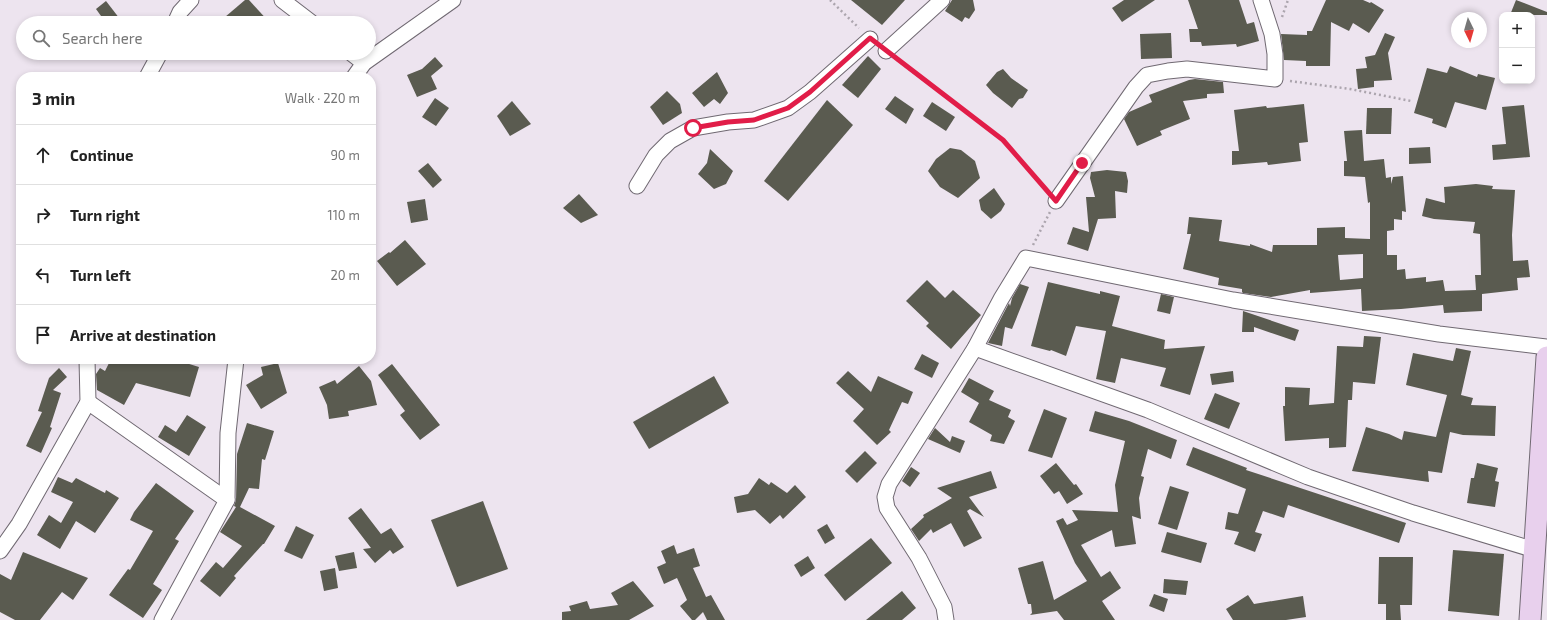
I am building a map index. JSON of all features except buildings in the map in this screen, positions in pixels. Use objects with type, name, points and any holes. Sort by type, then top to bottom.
[{"type":"main road","points":[[1530,620],[1540,578],[1535,550],[1547,357]]},
{"type":"street","points":[[178,16],[191,0]]},
{"type":"street","points":[[282,0],[303,16]]},
{"type":"street","points":[[376,55],[453,0]]},
{"type":"street","points":[[886,52],[942,0]]},
{"type":"street","points":[[1056,201],[1136,87],[1147,75],[1187,69],[1275,79],[1275,54],[1272,34],[1260,0]]},
{"type":"street","points":[[637,186],[656,155],[670,140],[693,128],[728,122],[754,120],[788,108],[810,92],[870,38]]},
{"type":"street","points":[[150,72],[156,60]]},
{"type":"street","points":[[360,60],[364,63]]},
{"type":"street","points":[[358,72],[368,60]]},
{"type":"street","points":[[946,620],[944,607],[918,558],[887,508],[884,497],[889,484],[975,348],[1026,258],[1233,300],[1439,334],[1547,347]]},
{"type":"street","points":[[975,348],[1148,410],[1308,478],[1413,513],[1535,550]]},
{"type":"street","points":[[0,551],[19,524],[88,402],[87,364]]},
{"type":"street","points":[[162,620],[227,500],[228,433],[235,364]]},
{"type":"street","points":[[88,402],[227,500]]},
{"type":"path","points":[[830,0],[870,38]]},
{"type":"path","points":[[886,52],[1003,140],[1056,201],[1026,258]]},
{"type":"path","points":[[1275,79],[1411,101]]},
{"type":"route","points":[[693,128],[728,122],[754,120],[788,108],[810,92],[870,38],[886,52],[1003,140],[1056,201],[1082,163]]}]
